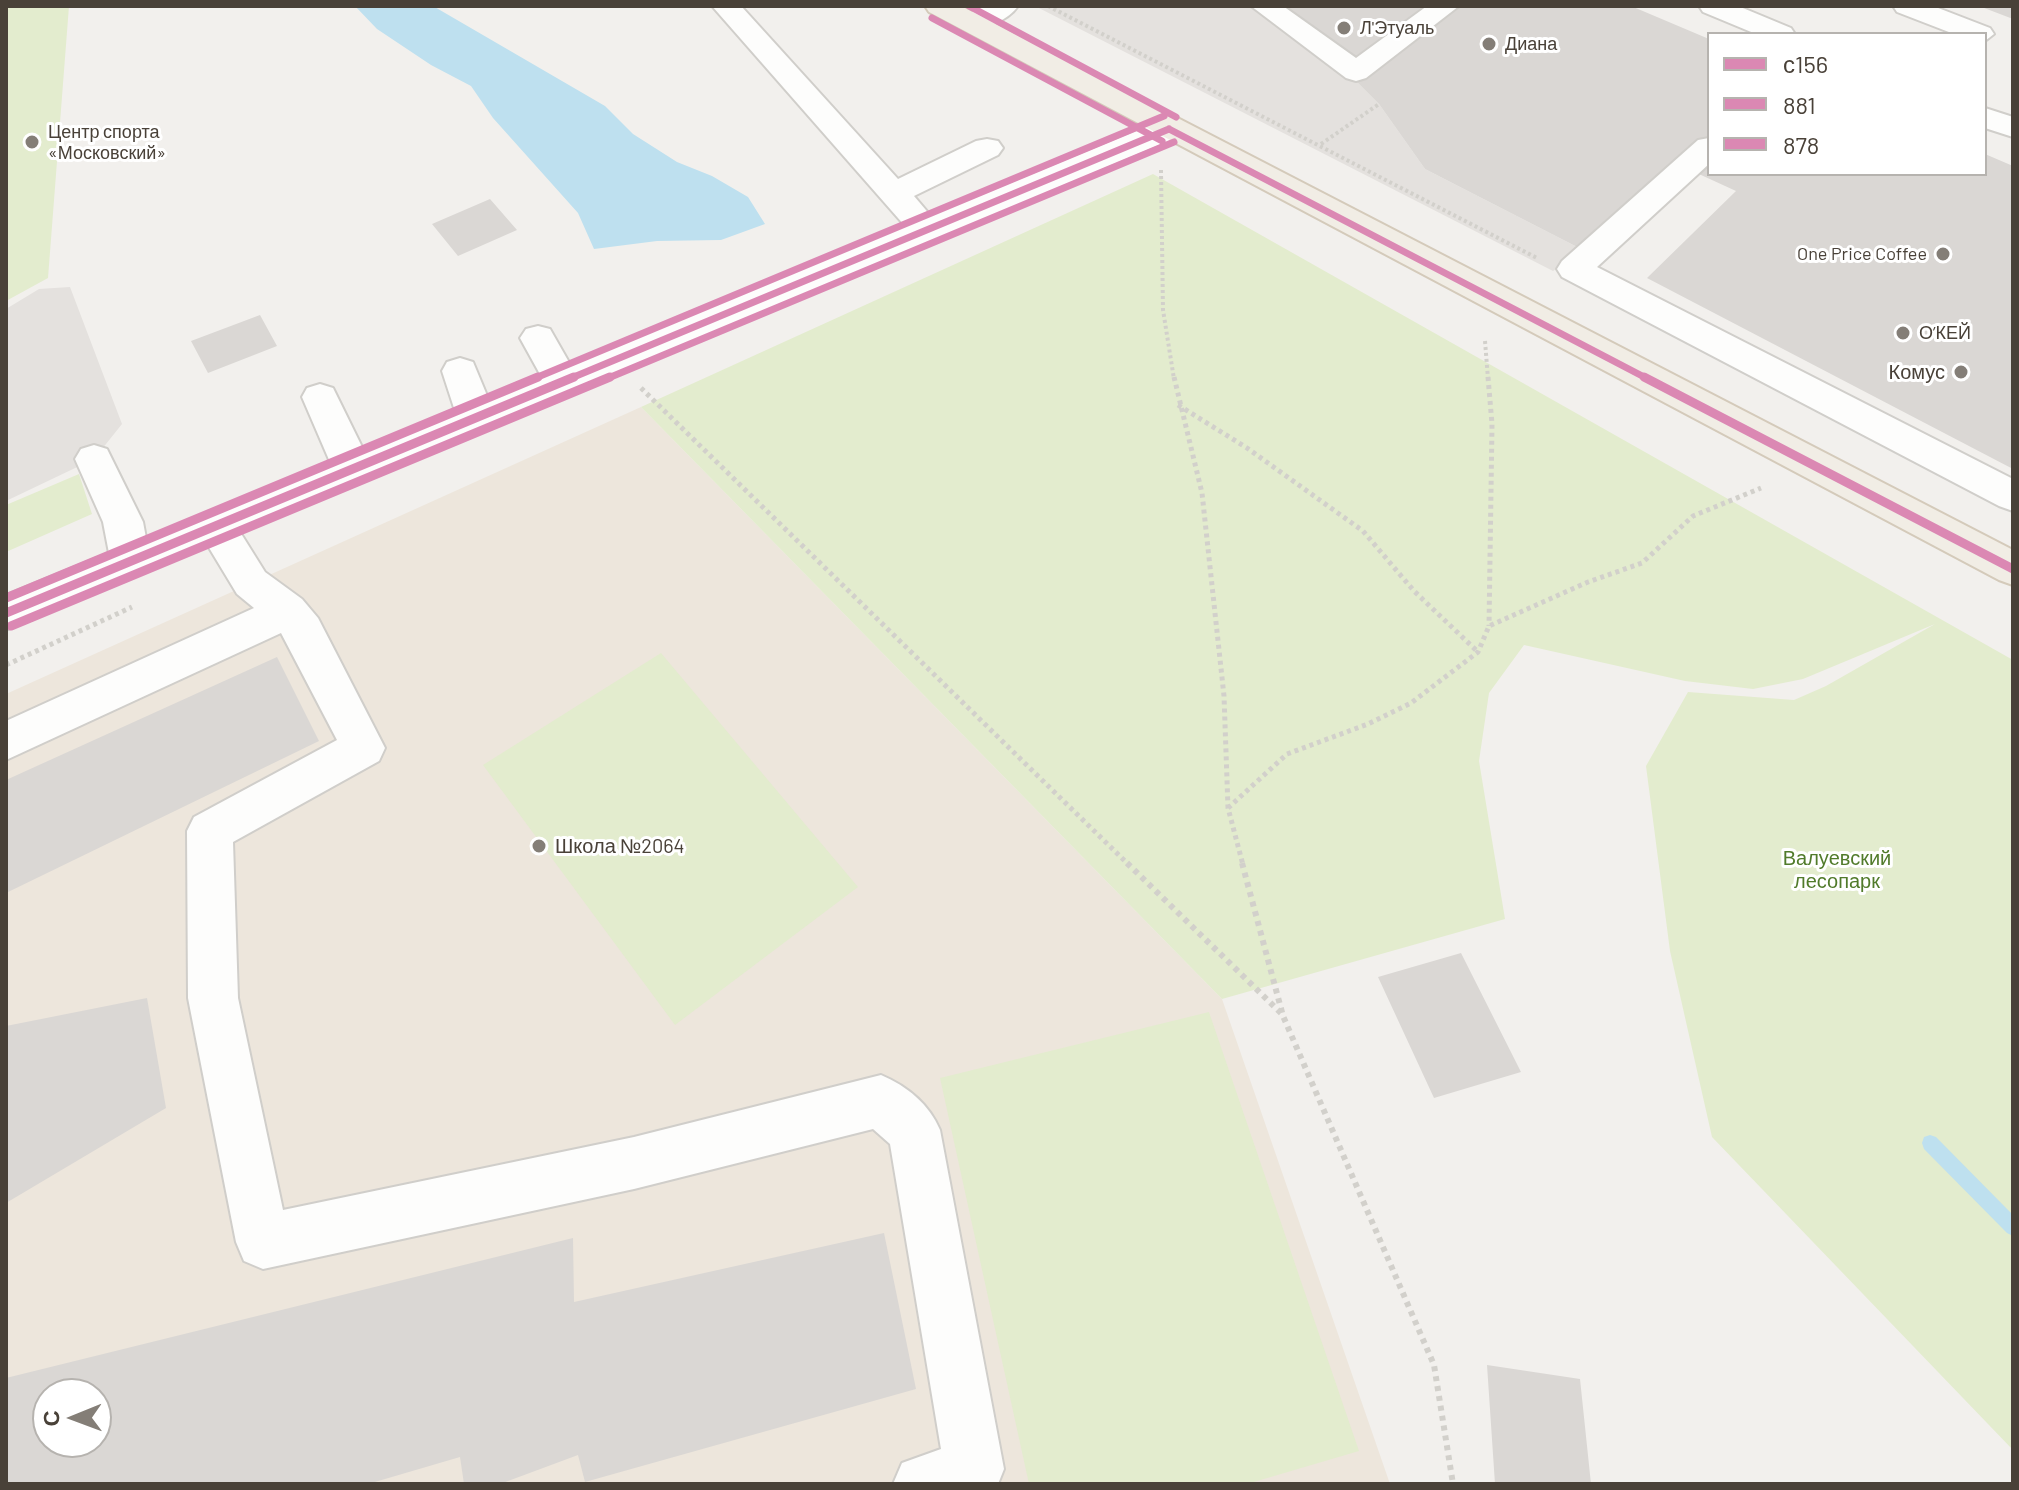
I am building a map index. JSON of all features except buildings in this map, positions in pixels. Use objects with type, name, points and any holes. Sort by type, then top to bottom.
[{"type":"main road","points":[[939,6],[2013,569]]},
{"type":"street","points":[[726,6],[926,230]]},
{"type":"street","points":[[972,23],[1004,6]]},
{"type":"street","points":[[1265,6],[1356,72],[1445,6]]},
{"type":"street","points":[[1713,6],[1776,32]]},
{"type":"street","points":[[1907,6],[1975,32]]},
{"type":"street","points":[[1987,118],[2013,128]]},
{"type":"street","points":[[6,613],[1169,129]]},
{"type":"street","points":[[892,194],[987,148]]},
{"type":"street","points":[[1707,149],[1560,266],[2013,496]]},
{"type":"street","points":[[538,338],[562,381]]},
{"type":"street","points":[[460,371],[476,417]]},
{"type":"street","points":[[320,397],[337,430],[351,469]]},
{"type":"street","points":[[94,459],[123,522],[131,561]]},
{"type":"street","points":[[216,526],[251,583],[287,611],[303,630],[363,748],[210,831],[213,998],[263,1242],[634,1163],[881,1101],[914,1130],[974,1469],[923,1484]]},
{"type":"street","points":[[6,741],[287,611]]},
{"type":"path","points":[[1048,6],[1560,266]]},
{"type":"path","points":[[1321,144],[1379,104]]},
{"type":"path","points":[[1161,164],[1163,310],[1178,405],[1202,493],[1224,696],[1228,808],[1283,1016],[1434,1365],[1453,1484]]},
{"type":"path","points":[[1228,808],[1287,754],[1368,724],[1411,703],[1478,652],[1489,626],[1492,424],[1485,341]]},
{"type":"path","points":[[641,388],[1283,1016]]},
{"type":"path","points":[[1178,405],[1247,448],[1363,531],[1414,591],[1478,652]]},
{"type":"path","points":[[1489,626],[1588,582],[1642,563],[1693,516],[1761,488]]},
{"type":"shaded area","points":[[1035,6],[1275,6],[1294,19],[1379,104],[1425,169],[1583,250],[1553,271]]},
{"type":"shaded area","points":[[70,287],[122,424],[94,459],[6,501],[6,309],[39,289]]},
{"type":"shaded area","name":"Школа №2064","points":[[641,407],[1222,999],[1390,1484],[6,1484],[6,694]]},
{"type":"green space","name":"Центр спорта «Московский»","points":[[6,6],[69,6],[48,278],[6,301]]},
{"type":"green space","name":"Валуевский лесопарк","points":[[1153,174],[2013,660],[2013,1450],[1712,1137],[1670,951],[1646,766],[1688,692],[1794,700],[1826,686],[1935,624],[1803,679],[1753,689],[1685,681],[1524,645],[1489,693],[1479,761],[1505,919],[1222,999],[641,407]]},
{"type":"green space","points":[[79,474],[92,514],[6,552],[6,505]]},
{"type":"green space","points":[[661,653],[858,887],[675,1025],[483,765]]},
{"type":"green space","points":[[1209,1012],[1359,1451],[1247,1484],[1029,1484],[940,1078]]},
{"type":"water","points":[[355,6],[433,6],[605,106],[633,134],[677,162],[712,176],[748,197],[765,224],[721,240],[657,241],[594,249],[578,213],[493,118],[471,86],[431,65],[377,29]]},
{"type":"waterway","points":[[1930,1143],[2013,1227]]},
{"type":"transit line","name":"878","points":[[969,6],[1176,117]]},
{"type":"transit line","name":"881","points":[[932,18],[1162,141]]},
{"type":"transit line","name":"878","points":[[6,598],[1164,116]]},
{"type":"transit line","name":"с156","points":[[1169,129],[2013,569]]},
{"type":"transit line","name":"с156","points":[[6,613],[1169,129]]},
{"type":"transit line","name":"881","points":[[11,626],[1174,142]]},
{"type":"place","name":"Л'Этуаль","points":[[1344,28]]},
{"type":"place","name":"Диана","points":[[1489,44]]},
{"type":"place","name":"Центр спорта «Московский»","points":[[32,142]]},
{"type":"place","name":"One Price Coffee","points":[[1943,254]]},
{"type":"place","name":"О’КЕЙ","points":[[1903,333]]},
{"type":"place","name":"Комус","points":[[1961,372]]},
{"type":"place","name":"Школа №2064","points":[[539,846]]}]
